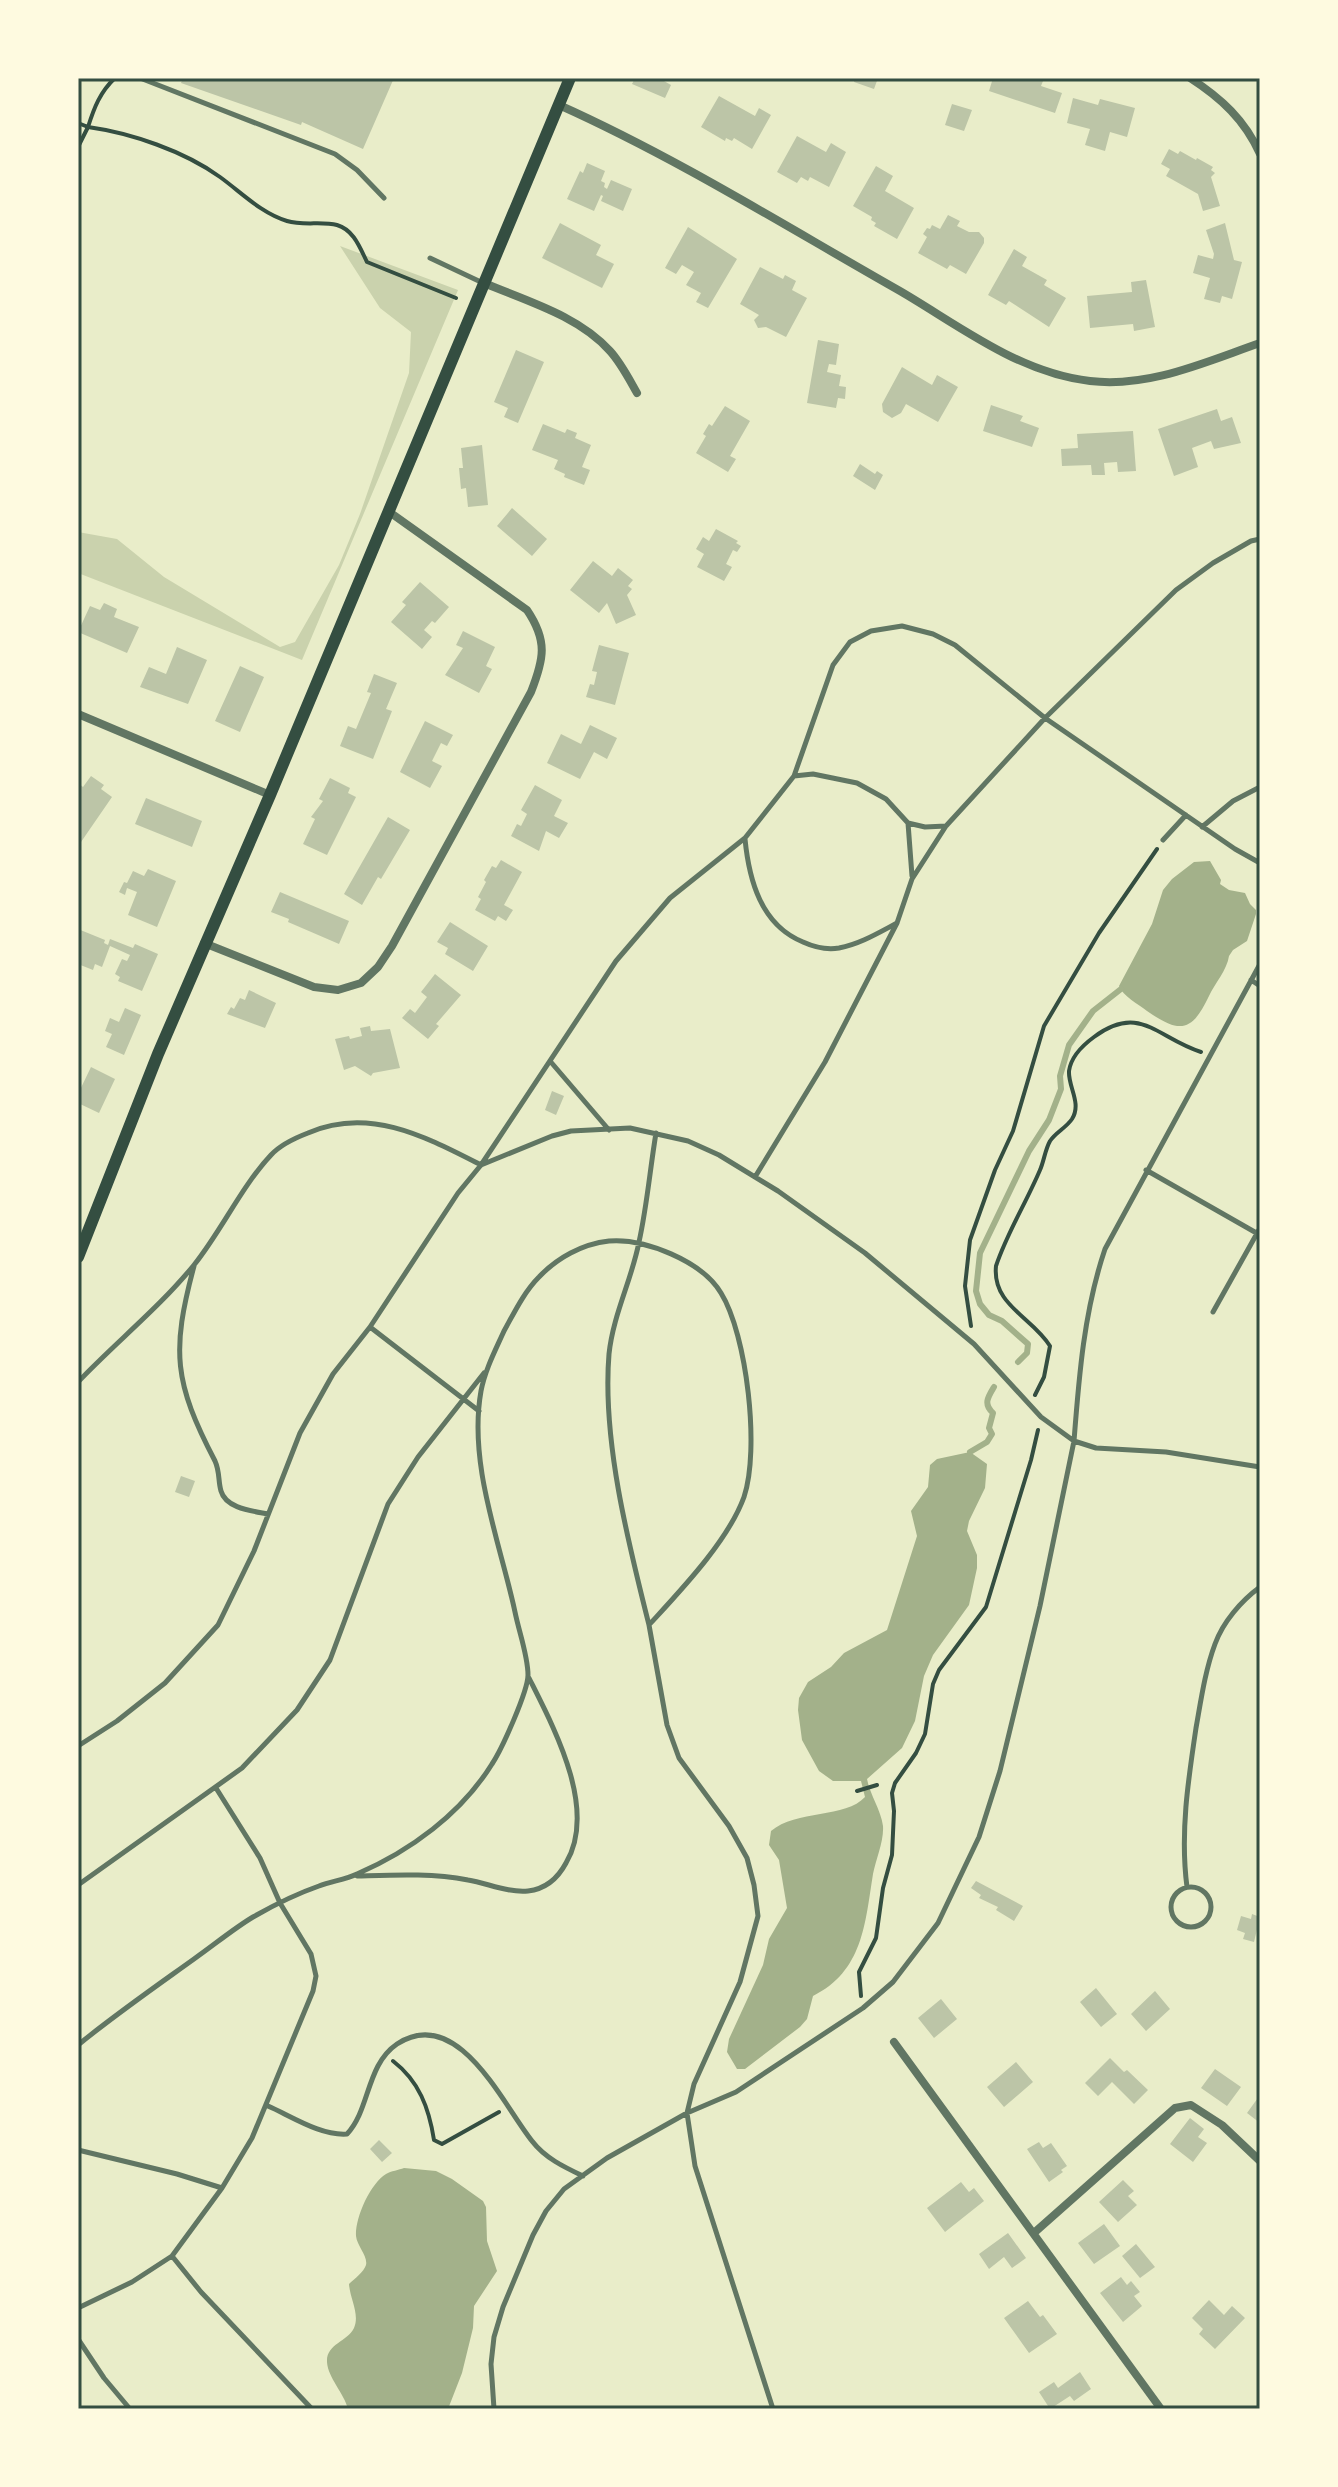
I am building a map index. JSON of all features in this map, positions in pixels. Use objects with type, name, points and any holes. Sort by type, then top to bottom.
[{"type":"main road","points":[[78,1257],[204,943],[270,795],[570,78]]},
{"type":"street","points":[[1190,78],[1236,114],[1260,154]]},
{"type":"street","points":[[559,105],[626,135],[950,320],[1009,357],[1048,371],[1089,381],[1131,383],[1172,373],[1260,343]]},
{"type":"street","points":[[484,283],[568,320],[592,335],[615,357],[637,393]]},
{"type":"street","points":[[204,943],[314,987],[338,990],[361,983],[378,967],[392,946],[531,692],[543,662],[535,623],[527,610],[388,511]]},
{"type":"street","points":[[78,714],[270,795]]},
{"type":"street","points":[[894,2042],[1161,2409]]},
{"type":"street","points":[[1035,2232],[1175,2108],[1191,2105],[1204,2113],[1222,2125],[1260,2161]]},
{"type":"lane","points":[[140,78],[335,154],[357,170],[384,198]]},
{"type":"lane","points":[[430,258],[484,283]]},
{"type":"lane","points":[[755,1177],[825,1062],[897,923],[912,879],[946,826],[1045,718],[1176,590],[1213,563],[1260,539]]},
{"type":"lane","points":[[78,1746],[117,1721],[165,1683],[218,1625],[232,1601],[300,1433],[333,1374],[370,1327],[435,1224],[497,1144],[591,995],[645,925],[681,888],[745,838],[794,776],[833,665],[850,642],[871,631],[902,626],[933,634],[955,645],[1045,718],[1202,827],[1260,863]]},
{"type":"lane","points":[[794,776],[813,774],[857,783],[886,799],[908,823],[925,827],[946,826]]},
{"type":"lane","points":[[1202,827],[1233,801],[1260,787]]},
{"type":"lane","points":[[1163,840],[1186,815]]},
{"type":"lane","points":[[908,823],[912,879]]},
{"type":"lane","points":[[745,838],[747,864],[766,912],[781,930],[798,940],[815,947],[837,949],[864,941],[897,923]]},
{"type":"lane","points":[[494,2409],[491,2364],[494,2337],[514,2276],[546,2211],[564,2189],[607,2158],[687,2113],[736,2092],[866,2005],[893,1982],[938,1923],[979,1837],[1000,1771],[1037,1621],[1074,1441],[1078,1386],[1092,1287],[1105,1249],[1146,1170],[1260,964]]},
{"type":"lane","points":[[1251,980],[1260,986]]},
{"type":"lane","points":[[550,1061],[609,1130]]},
{"type":"lane","points":[[78,1382],[160,1303],[194,1265],[254,1176],[273,1153],[291,1140],[319,1128],[345,1122],[377,1123],[404,1128],[481,1165],[571,1131],[630,1128],[688,1141],[719,1155],[865,1253],[974,1344],[1041,1417],[1074,1441],[1096,1448],[1166,1452],[1260,1467]]},
{"type":"lane","points":[[656,1133],[639,1244],[616,1316],[609,1353],[614,1452],[631,1553],[649,1625],[667,1725],[679,1758],[729,1826],[747,1858],[754,1885],[758,1916],[740,1982],[694,2084],[687,2113],[695,2166],[773,2409]]},
{"type":"lane","points":[[1146,1170],[1259,1232],[1213,1312]]},
{"type":"lane","points":[[78,1885],[216,1788],[264,1747],[297,1710],[330,1660],[388,1504],[418,1457],[487,1369],[524,1295],[562,1257],[580,1248],[610,1241],[639,1244],[691,1263],[707,1275],[721,1293],[737,1327],[750,1412],[750,1458],[745,1492],[735,1517],[716,1546],[649,1625]]},
{"type":"lane","points":[[194,1265],[178,1335],[178,1363],[189,1404],[218,1467],[224,1499],[244,1509],[268,1514]]},
{"type":"lane","points":[[370,1327],[479,1411]]},
{"type":"lane","points":[[78,2045],[238,1928],[280,1903],[320,1885],[352,1877],[412,1874],[528,1891],[547,1885],[561,1872],[575,1848],[574,1796],[566,1759],[529,1677],[485,1482],[479,1411],[487,1369]]},
{"type":"lane","points":[[1187,1887],[1184,1861],[1187,1789],[1203,1685],[1215,1642],[1230,1616],[1260,1587]]},
{"type":"lane","points":[[352,1877],[423,1837],[475,1789],[506,1738],[529,1677]]},
{"type":"lane","points":[[78,2308],[132,2282],[172,2256],[222,2188],[239,2163],[268,2106],[308,2006],[316,1976],[311,1954],[280,1903],[260,1858],[216,1788]]},
{"type":"lane","points":[[1187,1887],[1199,1889],[1207,1895],[1210,1904],[1208,1918],[1197,1927],[1181,1925],[1173,1917],[1171,1909],[1176,1894],[1187,1887]]},
{"type":"lane","points":[[268,2106],[323,2130],[338,2135],[347,2134],[356,2125],[367,2090],[386,2055],[397,2044],[416,2036],[436,2036],[457,2045],[468,2055],[491,2081],[542,2152],[583,2176]]},
{"type":"lane","points":[[78,2150],[222,2188]]},
{"type":"lane","points":[[172,2256],[201,2292],[312,2409]]},
{"type":"lane","points":[[78,2339],[130,2409]]},
{"type":"path","points":[[78,147],[100,97],[115,78]]},
{"type":"path","points":[[78,123],[117,131],[168,150],[218,175],[259,208],[289,222],[337,225],[354,236],[367,262],[456,298]]},
{"type":"path","points":[[974,1344],[965,1286],[970,1240],[995,1170],[1013,1131],[1044,1026],[1099,933],[1163,840]]},
{"type":"path","points":[[1030,1406],[1044,1377],[1050,1346],[1043,1335],[1025,1322],[1002,1296],[995,1278],[996,1266],[1050,1142],[1075,1113],[1069,1073],[1077,1054],[1110,1026],[1128,1021],[1147,1026],[1189,1048],[1211,1055]]},
{"type":"path","points":[[866,2005],[857,1979],[880,1922],[883,1888],[892,1855],[892,1793],[925,1734],[933,1684],[939,1670],[986,1607],[1041,1417]]},
{"type":"path","points":[[857,1791],[877,1785]]},
{"type":"path","points":[[386,2055],[413,2081],[428,2111],[434,2140],[442,2144],[509,2107]]},
{"type":"shaded area","points":[[340,246],[458,290],[302,660],[78,573],[78,532],[117,539],[164,577],[280,647],[295,642],[339,565],[409,373],[411,332],[380,308]]},
{"type":"shaded area","points":[[1210,861],[1221,880],[1220,884],[1229,890],[1245,893],[1256,914],[1247,941],[1229,956],[1197,1017],[1191,1023],[1177,1026],[1147,1011],[1119,986],[1152,924],[1163,890],[1194,862]]},
{"type":"shaded area","points":[[970,1452],[987,1464],[985,1488],[967,1531],[977,1555],[969,1605],[933,1655],[924,1676],[915,1721],[902,1748],[867,1779],[883,1832],[859,1944],[842,1973],[830,1986],[813,1996],[807,2019],[800,2027],[745,2069],[737,2069],[727,2052],[729,2039],[763,1965],[769,1939],[787,1908],[779,1860],[769,1845],[771,1831],[794,1820],[846,1808],[865,1797],[861,1781],[833,1781],[819,1771],[802,1740],[799,1698],[808,1682],[831,1667],[844,1653],[887,1630],[917,1536],[911,1511],[928,1487],[930,1465],[937,1459]]},
{"type":"shaded area","points":[[404,2168],[436,2171],[483,2201],[487,2241],[497,2271],[474,2306],[473,2328],[462,2373],[448,2409],[348,2409],[327,2362],[330,2351],[351,2333],[356,2323],[349,2284],[366,2265],[356,2236],[358,2220],[369,2193],[380,2179]]},
{"type":"building","points":[[183,78],[394,78],[363,149],[302,122],[301,125],[181,83]]},
{"type":"building","points":[[635,78],[665,78],[664,81],[671,85],[665,98],[632,84]]},
{"type":"building","points":[[855,78],[878,78],[874,89],[854,82]]},
{"type":"building","points":[[993,78],[1034,78],[1043,81],[1041,86],[1062,93],[1055,113],[989,91]]},
{"type":"building","points":[[719,96],[755,116],[759,108],[771,115],[752,149],[734,138],[732,141],[726,138],[725,141],[701,127]]},
{"type":"building","points":[[1073,98],[1098,105],[1100,99],[1135,108],[1127,137],[1110,132],[1105,151],[1085,145],[1090,129],[1067,123]]},
{"type":"building","points":[[952,104],[972,110],[964,131],[945,125]]},
{"type":"building","points":[[797,136],[826,152],[831,143],[846,152],[829,187],[810,177],[808,181],[801,177],[797,183],[777,172]]},
{"type":"building","points":[[1169,149],[1213,167],[1211,170],[1215,173],[1211,177],[1220,206],[1203,211],[1198,194],[1166,176],[1170,169],[1161,164]]},
{"type":"building","points":[[587,163],[605,171],[601,181],[607,189],[611,180],[632,189],[623,211],[601,201],[601,195],[594,211],[567,199]]},
{"type":"building","points":[[876,166],[893,176],[885,191],[914,208],[897,239],[874,226],[876,223],[871,220],[872,217],[853,206]]},
{"type":"building","points":[[948,215],[960,221],[957,226],[969,232],[979,232],[984,238],[966,274],[950,265],[947,269],[918,253],[927,237],[923,234],[927,228],[930,229],[932,225],[940,229]]},
{"type":"building","points":[[560,223],[601,245],[596,255],[614,264],[602,288],[542,258]]},
{"type":"building","points":[[1225,223],[1234,260],[1242,262],[1232,299],[1222,296],[1220,303],[1204,299],[1210,278],[1193,273],[1198,255],[1213,259],[1206,230]]},
{"type":"building","points":[[688,227],[737,259],[708,308],[696,302],[701,293],[686,285],[694,272],[682,265],[676,274],[665,268]]},
{"type":"building","points":[[1014,249],[1027,257],[1022,266],[1047,280],[1044,285],[1066,298],[1049,327],[1009,301],[1006,305],[988,295]]},
{"type":"building","points":[[760,267],[783,279],[785,275],[796,281],[792,290],[807,298],[786,337],[766,327],[758,328],[754,320],[759,315],[740,304]]},
{"type":"building","points":[[1146,280],[1155,327],[1134,331],[1133,324],[1090,328],[1087,296],[1132,292],[1131,282]]},
{"type":"building","points":[[818,340],[839,344],[836,365],[829,364],[827,372],[841,375],[839,386],[846,387],[845,399],[838,398],[836,408],[807,403]]},
{"type":"building","points":[[516,350],[544,362],[518,423],[504,417],[508,408],[494,402]]},
{"type":"building","points":[[902,367],[932,385],[937,375],[958,387],[938,422],[906,404],[901,413],[892,418],[883,412],[882,404]]},
{"type":"building","points":[[991,405],[1023,416],[1020,421],[1039,428],[1032,447],[983,431]]},
{"type":"building","points":[[725,406],[750,421],[730,456],[736,459],[728,472],[696,453],[709,424],[712,426]]},
{"type":"building","points":[[1217,409],[1221,421],[1232,417],[1241,443],[1214,449],[1211,441],[1192,448],[1198,467],[1174,476],[1158,429]]},
{"type":"building","points":[[543,424],[565,433],[567,429],[577,433],[575,438],[591,445],[582,467],[590,470],[584,485],[554,469],[558,460],[532,450]]},
{"type":"building","points":[[1133,431],[1136,471],[1118,472],[1117,462],[1104,463],[1105,475],[1092,475],[1091,465],[1062,466],[1061,449],[1078,448],[1077,434]]},
{"type":"building","points":[[482,445],[488,505],[468,507],[466,488],[461,489],[461,448]]},
{"type":"building","points":[[860,464],[875,474],[877,471],[883,475],[875,490],[853,476]]},
{"type":"building","points":[[512,508],[547,539],[532,556],[497,526]]},
{"type":"building","points":[[716,529],[738,541],[736,543],[741,546],[737,552],[733,550],[726,564],[732,567],[724,581],[697,567],[704,554],[696,549],[703,537],[709,541]]},
{"type":"building","points":[[593,561],[612,576],[618,568],[633,580],[628,586],[632,589],[627,595],[636,615],[616,624],[607,603],[599,613],[570,590]]},
{"type":"building","points":[[420,582],[449,607],[424,630],[432,637],[422,649],[391,622],[406,605],[402,602]]},
{"type":"building","points":[[104,603],[117,609],[114,617],[139,627],[127,653],[78,632],[90,606],[100,610]]},
{"type":"building","points":[[463,631],[495,647],[486,666],[492,669],[479,693],[445,675],[463,648],[456,645]]},
{"type":"building","points":[[599,645],[629,653],[615,705],[586,697],[590,684],[594,685],[597,672],[592,671]]},
{"type":"building","points":[[177,647],[207,660],[188,704],[140,687],[149,667],[166,674]]},
{"type":"building","points":[[240,666],[264,677],[240,732],[215,721]]},
{"type":"building","points":[[374,674],[397,683],[386,709],[392,711],[373,759],[340,746],[348,726],[356,729],[371,693],[367,692]]},
{"type":"building","points":[[425,721],[453,735],[447,746],[441,743],[432,761],[442,766],[430,788],[400,772]]},
{"type":"building","points":[[590,725],[617,738],[607,759],[594,752],[580,779],[547,763],[561,734],[581,744]]},
{"type":"building","points":[[91,776],[104,785],[101,789],[112,797],[81,842],[78,840],[78,783],[83,787]]},
{"type":"building","points":[[330,778],[350,788],[348,793],[356,797],[327,855],[303,844],[315,819],[311,817],[323,801],[319,799]]},
{"type":"building","points":[[535,785],[562,800],[554,816],[568,823],[559,838],[546,831],[539,851],[511,836],[527,814],[521,810]]},
{"type":"building","points":[[146,798],[202,821],[192,847],[135,824]]},
{"type":"building","points":[[388,817],[410,830],[362,905],[344,894]]},
{"type":"building","points":[[501,860],[522,872],[504,905],[513,910],[506,921],[498,916],[495,921],[475,910],[481,899],[478,897],[486,882],[484,880],[492,866],[496,868]]},
{"type":"building","points":[[148,869],[176,881],[157,927],[128,915],[137,892],[127,888],[125,895],[119,892],[133,871],[144,876]]},
{"type":"building","points":[[280,892],[349,921],[339,944],[271,912]]},
{"type":"building","points":[[450,922],[488,946],[473,971],[445,954],[448,948],[437,942]]},
{"type":"building","points":[[78,929],[105,940],[104,943],[108,945],[110,939],[133,948],[135,944],[158,954],[142,991],[118,981],[120,977],[115,974],[122,959],[127,961],[130,955],[110,946],[102,967],[95,964],[93,970],[78,964]]},
{"type":"building","points":[[435,974],[461,995],[436,1024],[439,1026],[428,1039],[402,1018],[410,1009],[415,1013],[427,997],[421,992]]},
{"type":"building","points":[[249,990],[276,1003],[265,1028],[227,1014],[240,998],[245,1000]]},
{"type":"building","points":[[125,1008],[141,1015],[124,1055],[106,1047],[112,1034],[105,1031],[110,1018],[119,1022]]},
{"type":"building","points":[[370,1026],[371,1031],[390,1029],[400,1068],[371,1076],[355,1066],[344,1070],[335,1039],[362,1036],[360,1028]]},
{"type":"building","points":[[91,1067],[115,1079],[99,1113],[78,1103],[78,1094]]},
{"type":"building","points":[[552,1091],[564,1096],[556,1115],[545,1110]]},
{"type":"building","points":[[181,1476],[195,1481],[189,1497],[175,1492]]},
{"type":"building","points":[[976,1881],[1023,1906],[1014,1921],[996,1910],[998,1907],[979,1898],[981,1895],[971,1888]]},
{"type":"building","points":[[1252,1914],[1260,1917],[1254,1942],[1243,1939],[1245,1933],[1237,1930],[1241,1916],[1251,1919]]},
{"type":"building","points":[[1096,1988],[1117,2014],[1101,2027],[1080,2002]]},
{"type":"building","points":[[1155,1991],[1170,2009],[1146,2031],[1131,2014]]},
{"type":"building","points":[[941,1999],[957,2019],[934,2038],[918,2018]]},
{"type":"building","points":[[1110,2058],[1148,2090],[1134,2104],[1112,2082],[1098,2096],[1085,2083]]},
{"type":"building","points":[[1016,2062],[1033,2082],[1004,2107],[987,2087]]},
{"type":"building","points":[[1215,2069],[1241,2087],[1227,2106],[1201,2088]]},
{"type":"building","points":[[1260,2095],[1260,2123],[1247,2113]]},
{"type":"building","points":[[1190,2118],[1204,2129],[1198,2137],[1207,2143],[1193,2162],[1170,2144]]},
{"type":"building","points":[[379,2140],[392,2153],[382,2162],[370,2149]]},
{"type":"building","points":[[1039,2142],[1043,2148],[1051,2143],[1067,2166],[1049,2182],[1027,2149]]},
{"type":"building","points":[[1123,2180],[1134,2191],[1128,2196],[1137,2205],[1118,2222],[1099,2202]]},
{"type":"building","points":[[961,2182],[969,2192],[974,2188],[984,2201],[945,2232],[927,2208]]},
{"type":"building","points":[[1104,2224],[1120,2246],[1094,2264],[1078,2243]]},
{"type":"building","points":[[1008,2233],[1026,2258],[1012,2268],[1004,2257],[989,2269],[979,2254]]},
{"type":"building","points":[[1136,2244],[1155,2267],[1140,2278],[1122,2256]]},
{"type":"building","points":[[1121,2277],[1127,2285],[1131,2281],[1140,2292],[1134,2296],[1142,2306],[1123,2322],[1100,2293]]},
{"type":"building","points":[[1209,2300],[1224,2315],[1232,2306],[1245,2318],[1215,2349],[1199,2334],[1203,2329],[1192,2318]]},
{"type":"building","points":[[1028,2301],[1057,2334],[1029,2353],[1004,2318]]},
{"type":"building","points":[[1080,2372],[1091,2389],[1074,2401],[1070,2396],[1050,2409],[1039,2392],[1054,2382],[1058,2388]]},
{"type":"waterway","points":[[1018,1362],[1027,1353],[1028,1344],[1002,1321],[989,1315],[980,1304],[976,1291],[980,1253],[1029,1151],[1049,1120],[1061,1089],[1060,1076],[1069,1045],[1093,1011],[1121,989]]},
{"type":"waterway","points":[[970,1452],[987,1442],[992,1434],[989,1428],[993,1413],[987,1403],[994,1387]]}]
